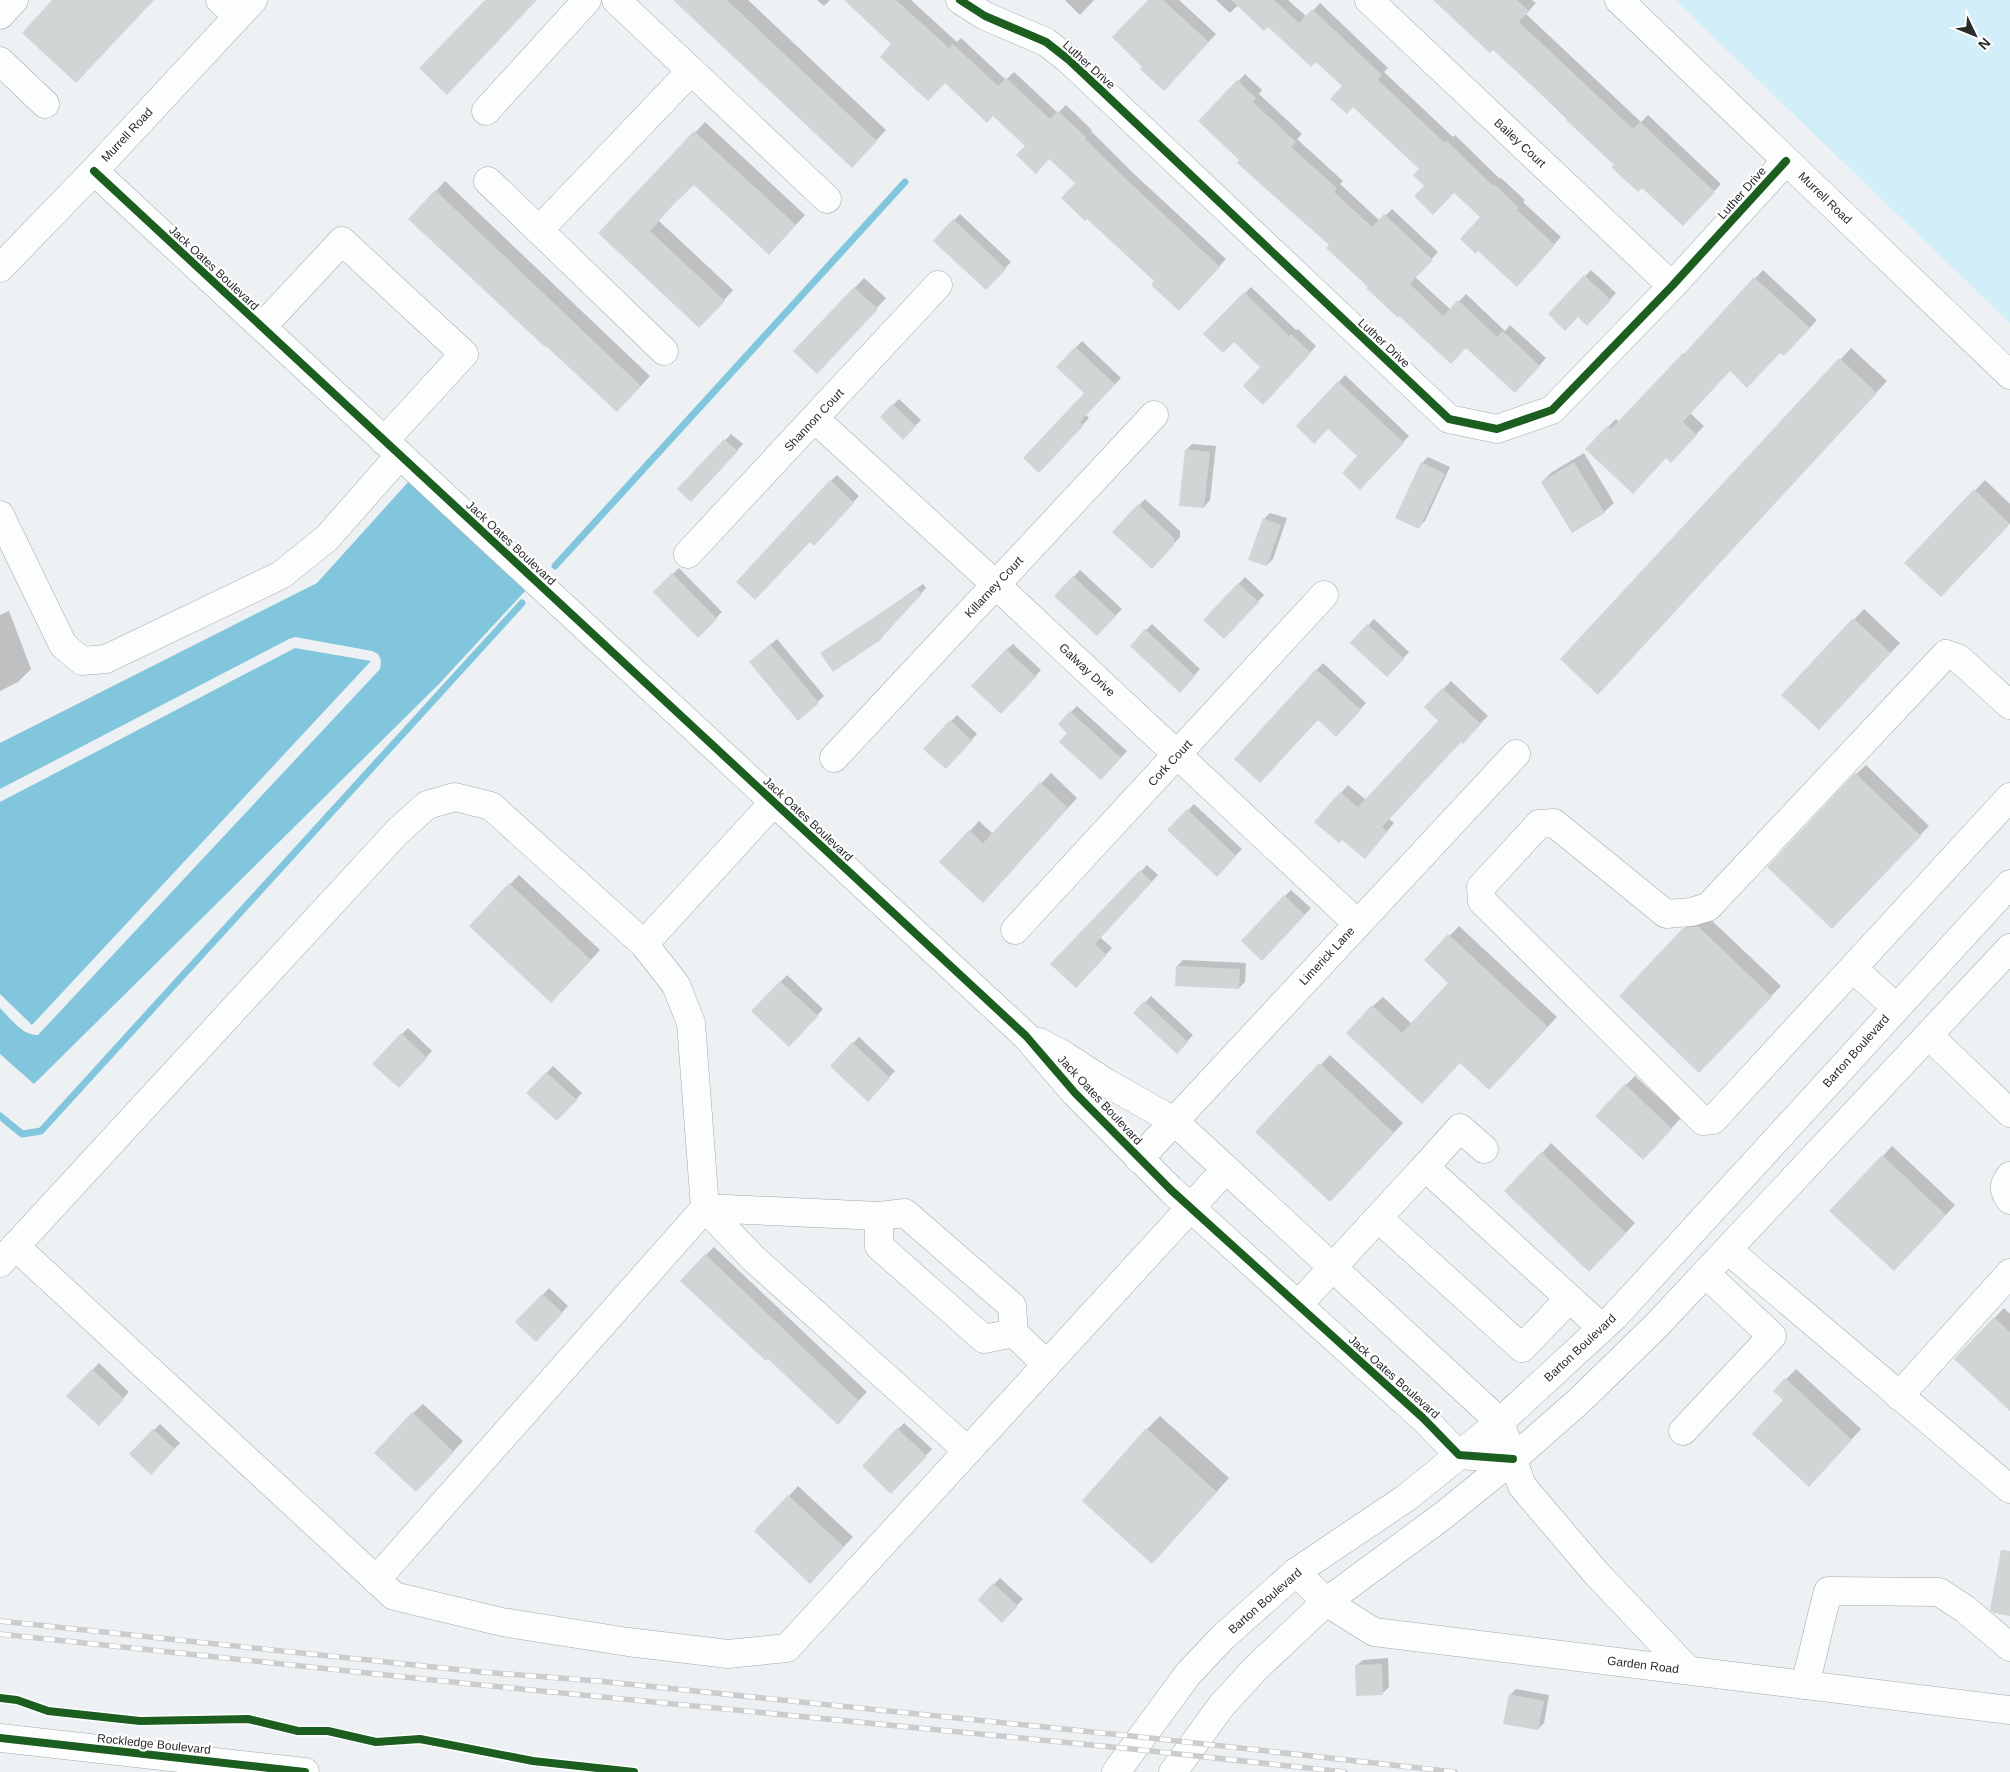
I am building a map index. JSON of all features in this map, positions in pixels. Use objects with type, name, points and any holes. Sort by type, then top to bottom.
[{"type":"street","points":[[0,15],[14,0]]},
{"type":"street","points":[[486,111],[587,0]]},
{"type":"street","points":[[616,0],[827,199]]},
{"type":"street","name":"Luther Drive","points":[[960,0],[984,16],[1046,42],[1068,60],[1449,419],[1497,430],[1552,410],[1672,286],[1786,161]]},
{"type":"street","name":"Bailey Court","points":[[1369,0],[1672,286]]},
{"type":"street","name":"Murrell Road","points":[[1619,0],[2010,375]]},
{"type":"street","name":"Murrell Road","points":[[0,268],[94,171],[237,5]]},
{"type":"street","points":[[0,61],[45,104]]},
{"type":"street","points":[[539,230],[691,71]]},
{"type":"street","name":"Jack Oates Boulevard","points":[[94,171],[1026,1036],[1075,1093],[1190,1208],[1423,1418],[1459,1455]]},
{"type":"street","points":[[488,181],[664,351]]},
{"type":"street","points":[[0,515],[62,645],[82,661],[106,659],[281,576],[327,538],[392,448],[464,354],[342,241],[262,327]]},
{"type":"street","name":"Shannon Court","points":[[688,554],[938,285]]},
{"type":"street","name":"Killarney Court","points":[[834,758],[1154,415]]},
{"type":"street","name":"Galway Drive","points":[[815,419],[996,585],[1358,924]]},
{"type":"street","name":"Cork Court","points":[[1015,930],[1324,595]]},
{"type":"street","points":[[2010,705],[1958,658],[1946,654],[1708,907],[1691,912],[1666,914],[1554,823],[1539,824],[1481,887],[1482,901],[1703,1121],[1713,1120],[2010,797]]},
{"type":"street","name":"Limerick Lane","points":[[1139,1158],[1516,754]]},
{"type":"street","points":[[968,1451],[754,1260],[705,1208],[691,1023],[676,984],[644,944],[491,806],[456,797],[427,805],[398,831],[8,1254],[394,1596],[512,1623],[628,1642],[728,1654],[788,1648],[1226,1169]]},
{"type":"street","points":[[644,944],[774,802]]},
{"type":"street","name":"Barton Boulevard","points":[[1116,1772],[1188,1674],[1223,1637],[1296,1572],[1406,1498],[1500,1422],[1615,1316],[2010,884]]},
{"type":"street","points":[[1173,1772],[1222,1705],[1255,1669],[1326,1602],[1444,1515],[1513,1459],[1579,1401],[1656,1326],[2010,948]]},
{"type":"street","points":[[1853,969],[1929,1036],[2010,1113]]},
{"type":"street","name":"Jack Oates Boulevard","points":[[1026,1036],[1062,1054],[1105,1082],[1174,1121],[1500,1422],[1522,1486],[1596,1574],[1688,1670]]},
{"type":"street","points":[[1298,1305],[1460,1128],[1484,1149]]},
{"type":"street","points":[[1425,1166],[1602,1328]]},
{"type":"street","points":[[2010,1176],[2004,1183],[2004,1192],[2010,1200]]},
{"type":"street","points":[[705,1208],[879,1216],[905,1212],[1012,1306],[1014,1333],[1046,1364]]},
{"type":"street","points":[[376,1580],[705,1208]]},
{"type":"street","points":[[879,1216],[879,1246],[984,1339],[1014,1333]]},
{"type":"street","points":[[1378,1218],[1522,1348],[1569,1299]]},
{"type":"street","points":[[1699,1224],[2010,1489]]},
{"type":"street","points":[[1684,1431],[1772,1336],[1706,1274]]},
{"type":"street","points":[[1899,1396],[2008,1279]]},
{"type":"street","points":[[1459,1455],[1513,1459]]},
{"type":"street","name":"Garden Road","points":[[1296,1572],[1326,1602],[1374,1632],[2010,1710]]},
{"type":"street","points":[[1806,1686],[1828,1592],[1939,1592],[1965,1609],[2010,1647]]},
{"type":"street","points":[[1191,1772],[1200,1734]]},
{"type":"street","name":"Rockledge Boulevard","points":[[0,1738],[305,1772]]},
{"type":"shaded area","points":[[1675,0],[2010,0],[2010,323]]},
{"type":"water","points":[[410,480],[527,589],[439,684],[34,1084],[0,1054],[0,1008],[22,1030],[32,1035],[38,1035],[380,669],[381,660],[378,654],[372,651],[295,637],[289,639],[0,789],[0,743],[317,583]]},
{"type":"water","points":[[295,648],[371,661],[32,1025],[0,994],[0,802]]},
{"type":"building","points":[[52,0],[154,0],[76,83],[22,33]]},
{"type":"building","points":[[485,0],[537,0],[447,95],[419,68]]},
{"type":"building","points":[[673,0],[727,0],[877,141],[852,168]]},
{"type":"building","points":[[844,0],[896,0],[949,48],[953,44],[998,86],[1006,78],[1050,119],[1058,111],[1125,178],[1220,267],[1179,311],[1151,285],[1154,281],[1087,219],[1085,221],[1061,198],[1075,183],[1049,159],[1036,174],[1016,155],[1025,146],[993,116],[987,123],[945,83],[928,101],[880,57],[891,44]]},
{"type":"building","points":[[1148,0],[1163,0],[1209,42],[1164,91],[1140,69],[1142,67],[1112,37]]},
{"type":"building","points":[[1231,0],[1274,0],[1299,23],[1312,9],[1382,75],[1378,80],[1445,143],[1447,141],[1492,185],[1494,184],[1519,208],[1517,210],[1555,245],[1517,287],[1478,251],[1476,254],[1460,239],[1480,217],[1454,193],[1433,215],[1414,196],[1424,186],[1413,175],[1419,169],[1353,107],[1347,114],[1330,99],[1342,86],[1316,62],[1311,67],[1268,27],[1264,31]]},
{"type":"building","points":[[1433,0],[1517,0],[1529,11],[1519,22],[1633,129],[1640,122],[1715,192],[1683,226],[1642,188],[1638,192],[1611,167],[1614,165],[1566,120],[1567,118],[1493,50],[1490,53]]},
{"type":"building","points":[[1237,80],[1256,98],[1253,102],[1296,142],[1291,147],[1337,188],[1334,192],[1372,227],[1384,214],[1433,260],[1410,284],[1443,316],[1458,300],[1497,337],[1503,331],[1540,366],[1515,393],[1466,348],[1451,364],[1366,288],[1368,287],[1326,248],[1329,245],[1237,163],[1239,160],[1198,121]]},
{"type":"building","points":[[694,131],[796,225],[769,255],[694,185],[674,204],[650,231],[725,301],[699,328],[598,233]]},
{"type":"building","points":[[435,190],[641,386],[617,412],[408,219]]},
{"type":"building","points":[[953,219],[1006,269],[986,290],[933,241]]},
{"type":"building","points":[[1584,275],[1611,300],[1587,326],[1578,317],[1565,331],[1548,314]]},
{"type":"building","points":[[1754,277],[1810,328],[1784,356],[1780,353],[1747,388],[1730,371],[1683,422],[1697,435],[1671,463],[1666,458],[1633,494],[1585,449],[1607,426],[1611,429],[1684,354]]},
{"type":"building","points":[[854,287],[878,309],[817,374],[793,351]]},
{"type":"building","points":[[1244,292],[1289,336],[1291,334],[1311,353],[1263,405],[1243,386],[1260,367],[1234,342],[1223,353],[1203,334]]},
{"type":"building","points":[[1075,347],[1115,384],[1080,422],[1084,425],[1039,473],[1023,458],[1084,393],[1056,367]]},
{"type":"building","points":[[1839,358],[1877,393],[1598,695],[1560,659]]},
{"type":"building","points":[[1338,381],[1404,443],[1360,490],[1342,473],[1357,456],[1328,429],[1314,444],[1296,426]]},
{"type":"building","points":[[892,404],[916,426],[903,440],[880,417]]},
{"type":"building","points":[[724,439],[738,451],[691,502],[677,489]]},
{"type":"building","points":[[1185,449],[1210,452],[1204,508],[1179,506]]},
{"type":"building","points":[[1421,462],[1445,474],[1419,529],[1395,518]]},
{"type":"building","points":[[1574,462],[1605,513],[1572,533],[1541,482]]},
{"type":"building","points":[[830,480],[854,503],[814,546],[810,542],[755,600],[736,582]]},
{"type":"building","points":[[1974,489],[2010,524],[1941,597],[1904,563]]},
{"type":"building","points":[[1138,504],[1174,538],[1174,545],[1152,569],[1112,532]]},
{"type":"building","points":[[1263,518],[1281,525],[1267,566],[1248,560]]},
{"type":"building","points":[[672,573],[717,619],[698,638],[653,592]]},
{"type":"building","points":[[1073,576],[1116,616],[1097,636],[1054,596]]},
{"type":"building","points":[[1238,583],[1259,602],[1224,639],[1203,620]]},
{"type":"building","points":[[917,589],[922,594],[882,639],[833,672],[820,653]]},
{"type":"building","points":[[1853,618],[1891,653],[1819,730],[1781,695]]},
{"type":"building","points":[[1367,624],[1404,659],[1387,677],[1350,643]]},
{"type":"building","points":[[1145,629],[1195,676],[1180,693],[1130,646]]},
{"type":"building","points":[[770,644],[819,703],[798,721],[749,662]]},
{"type":"building","points":[[1006,649],[1036,677],[1001,714],[971,686]]},
{"type":"building","points":[[1316,669],[1361,710],[1336,737],[1318,720],[1260,783],[1234,759]]},
{"type":"building","points":[[1442,688],[1481,724],[1463,744],[1461,742],[1382,827],[1387,832],[1365,859],[1342,840],[1339,843],[1314,822],[1340,792],[1358,807],[1438,721],[1424,707]]},
{"type":"building","points":[[1070,711],[1121,758],[1101,780],[1059,742],[1067,733],[1058,724]]},
{"type":"building","points":[[950,720],[972,741],[946,769],[923,749]]},
{"type":"building","points":[[1855,773],[1921,836],[1832,929],[1767,867]]},
{"type":"building","points":[[1040,782],[1068,808],[983,903],[939,862],[969,830],[983,843]]},
{"type":"building","points":[[1187,809],[1236,856],[1217,877],[1167,830]]},
{"type":"building","points":[[1140,870],[1152,882],[1095,944],[1107,955],[1076,988],[1050,964]]},
{"type":"building","points":[[509,883],[591,960],[551,1003],[469,926]]},
{"type":"building","points":[[1284,895],[1305,915],[1262,961],[1241,941]]},
{"type":"building","points":[[1698,926],[1772,997],[1699,1073],[1619,996],[1683,928]]},
{"type":"building","points":[[1448,934],[1548,1027],[1489,1090],[1460,1063],[1422,1104],[1346,1033],[1372,1005],[1402,1033],[1448,983],[1424,960]]},
{"type":"building","points":[[1176,966],[1240,969],[1239,989],[1175,986]]},
{"type":"building","points":[[780,981],[818,1016],[789,1047],[751,1011]]},
{"type":"building","points":[[1144,1001],[1188,1042],[1177,1054],[1133,1013]]},
{"type":"building","points":[[401,1033],[427,1058],[399,1088],[372,1064]]},
{"type":"building","points":[[852,1042],[890,1078],[868,1102],[830,1066]]},
{"type":"building","points":[[1319,1063],[1394,1133],[1330,1202],[1255,1132]]},
{"type":"building","points":[[546,1072],[577,1100],[557,1121],[526,1093]]},
{"type":"building","points":[[1625,1084],[1672,1129],[1643,1160],[1595,1116]]},
{"type":"building","points":[[1541,1152],[1626,1233],[1589,1272],[1504,1191]]},
{"type":"building","points":[[1882,1155],[1946,1215],[1894,1271],[1829,1211]]},
{"type":"building","points":[[705,1254],[859,1401],[838,1425],[768,1359],[766,1361],[680,1281]]},
{"type":"building","points":[[542,1294],[563,1313],[536,1342],[515,1322]]},
{"type":"building","points":[[1994,1317],[2010,1332],[2010,1411],[1954,1359]]},
{"type":"building","points":[[92,1369],[124,1399],[99,1426],[66,1396]]},
{"type":"building","points":[[1785,1378],[1852,1440],[1809,1487],[1752,1434],[1783,1400],[1773,1391]]},
{"type":"building","points":[[412,1412],[454,1452],[416,1492],[374,1453]]},
{"type":"building","points":[[897,1428],[927,1456],[891,1494],[862,1466]]},
{"type":"building","points":[[1146,1428],[1217,1492],[1152,1564],[1082,1501]]},
{"type":"building","points":[[153,1429],[175,1449],[151,1475],[129,1454]]},
{"type":"building","points":[[788,1495],[844,1547],[810,1584],[754,1531]]},
{"type":"building","points":[[2001,1550],[2010,1551],[2010,1616],[1994,1613],[1990,1610]]},
{"type":"building","points":[[993,1583],[1018,1606],[1002,1623],[978,1600]]},
{"type":"building","points":[[1382,1664],[1383,1695],[1356,1696],[1355,1665]]},
{"type":"building","points":[[1509,1694],[1544,1701],[1538,1730],[1503,1724]]},
{"type":"waterway","points":[[555,566],[905,182]]},
{"type":"waterway","points":[[0,1116],[22,1134],[41,1131],[522,603]]},
{"type":"railway","points":[[0,1621],[481,1672],[598,1681],[1141,1737],[1455,1772]]},
{"type":"railway","points":[[0,1634],[471,1684],[1132,1749],[1345,1772]]},
{"type":"cycle path","points":[[960,0],[985,16],[1046,42],[1069,60],[1449,419],[1497,429],[1552,410],[1672,286],[1786,161]]},
{"type":"cycle path","points":[[94,171],[1026,1036],[1075,1093],[1171,1190],[1423,1418],[1459,1455],[1513,1459]]},
{"type":"cycle path","points":[[0,1698],[17,1700],[48,1711],[140,1721],[248,1719],[298,1731],[328,1731],[376,1742],[420,1739],[533,1761],[634,1772]]},
{"type":"cycle path","points":[[0,1738],[305,1772]]}]
